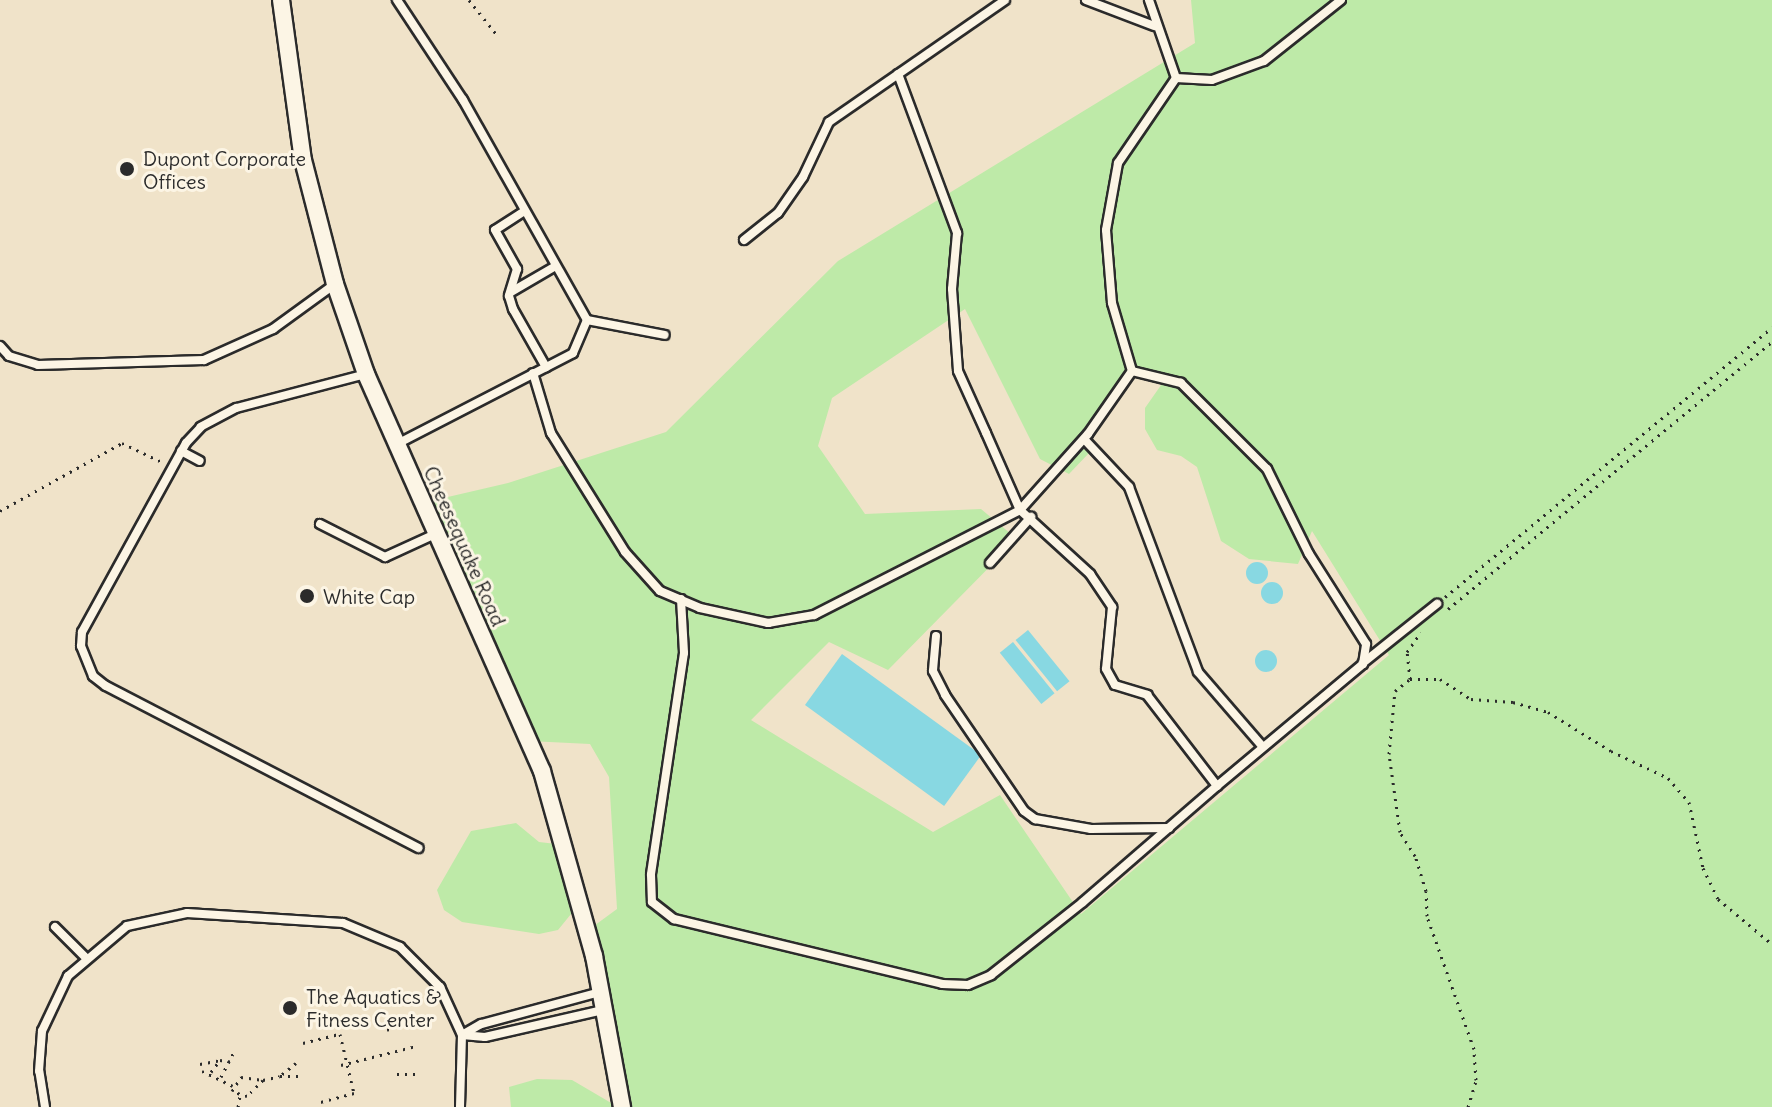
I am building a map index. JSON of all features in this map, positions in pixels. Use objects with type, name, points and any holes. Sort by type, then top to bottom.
[{"type":"street","name":"Cheesequake Road","points":[[281,0],[303,160],[335,284],[366,374],[542,771],[600,992],[622,1107]]},
{"type":"lane","points":[[397,0],[463,100],[523,212],[587,320],[665,335]]},
{"type":"lane","points":[[744,240],[778,213],[803,177],[829,122],[1005,0]]},
{"type":"lane","points":[[1086,0],[1154,26]]},
{"type":"lane","points":[[1149,0],[1154,26],[1176,78]]},
{"type":"lane","points":[[1176,78],[1212,80],[1264,61],[1341,0]]},
{"type":"lane","points":[[898,74],[957,233],[952,289],[958,371],[1020,510],[1090,574],[1112,607],[1106,669],[1115,685],[1147,695],[1217,786]]},
{"type":"lane","points":[[1132,371],[1112,303],[1106,230],[1118,163],[1176,78]]},
{"type":"lane","points":[[523,212],[495,230],[517,269],[511,292],[513,309],[546,367]]},
{"type":"lane","points":[[511,292],[554,267]]},
{"type":"lane","points":[[0,346],[9,356],[38,365],[204,360],[273,329],[335,284]]},
{"type":"lane","points":[[397,444],[573,353],[587,320]]},
{"type":"lane","points":[[533,373],[551,433],[625,552],[660,591],[768,623],[814,615],[1020,510],[1084,439],[1132,371]]},
{"type":"lane","points":[[1132,371],[1181,383],[1267,469],[1309,554],[1366,644],[1363,664]]},
{"type":"lane","points":[[366,374],[236,408],[201,427],[181,451],[82,632],[83,660],[93,676],[419,848]]},
{"type":"lane","points":[[1084,439],[1129,487],[1198,672],[1262,746]]},
{"type":"lane","points":[[181,451],[200,461]]},
{"type":"lane","points":[[990,563],[1031,517]]},
{"type":"lane","points":[[320,524],[385,557],[435,534]]},
{"type":"lane","points":[[681,599],[684,653],[651,875],[652,902],[674,919],[942,984],[968,985],[1003,966],[1262,746],[1437,604]]},
{"type":"lane","points":[[936,636],[933,671],[945,695],[1024,811],[1035,819],[1091,829],[1170,827]]},
{"type":"lane","points":[[45,1107],[39,1071],[42,1031],[59,990],[85,957],[127,926],[174,913],[343,923],[391,941],[425,968],[462,1035],[460,1107]]},
{"type":"lane","points":[[55,927],[85,957]]},
{"type":"lane","points":[[462,1035],[506,1018],[600,992]]},
{"type":"lane","points":[[462,1035],[509,1032],[603,1010]]},
{"type":"lane","points":[[506,1018],[509,1032]]},
{"type":"path","points":[[469,0],[497,35]]},
{"type":"path","points":[[1437,604],[1772,327]]},
{"type":"path","points":[[1446,611],[1772,342]]},
{"type":"path","points":[[0,511],[122,443],[173,467]]},
{"type":"path","points":[[1410,679],[1407,652],[1422,631]]},
{"type":"path","points":[[1468,1107],[1476,1080],[1474,1049],[1427,916],[1426,891],[1415,856],[1400,832],[1389,754],[1395,691],[1410,679],[1440,679],[1471,699],[1513,702],[1548,712],[1611,751],[1668,778],[1689,802],[1703,868],[1718,899],[1772,944]]},
{"type":"path","points":[[387,1030],[407,1021]]},
{"type":"path","points":[[303,1043],[340,1034],[354,1093],[316,1103]]},
{"type":"path","points":[[341,1065],[416,1046]]},
{"type":"path","points":[[221,1078],[233,1062],[235,1049]]},
{"type":"path","points":[[200,1064],[220,1060],[233,1062]]},
{"type":"path","points":[[210,1073],[220,1060]]},
{"type":"path","points":[[280,1076],[296,1063]]},
{"type":"path","points":[[202,1071],[233,1086]]},
{"type":"path","points":[[397,1074],[419,1074]]},
{"type":"path","points":[[233,1086],[250,1075],[263,1080],[300,1076]]},
{"type":"path","points":[[233,1086],[232,1091],[240,1096],[255,1092],[263,1080]]},
{"type":"path","points":[[238,1107],[240,1096]]},
{"type":"green space","points":[[1191,0],[1772,0],[1772,1107],[622,1107],[587,931],[617,909],[609,777],[590,744],[529,741],[422,503],[508,483],[666,432],[838,261],[1195,43]],"holes":[[[965,309],[1040,459],[1069,474],[1089,453],[1084,439],[1132,371],[1166,378],[1145,408],[1145,429],[1157,450],[1181,456],[1197,467],[1221,541],[1249,559],[1298,564],[1312,531],[1389,655],[1081,914],[1000,795],[933,832],[751,720],[829,642],[888,670],[1017,539],[981,509],[865,514],[818,446],[832,398]]]},
{"type":"green space","points":[[516,823],[539,842],[565,845],[580,903],[558,930],[539,934],[462,922],[444,910],[437,890],[471,831]]},
{"type":"green space","points":[[537,1079],[572,1080],[618,1107],[511,1107],[509,1087]]},
{"type":"water","points":[[1257,562],[1265,565],[1268,573],[1265,581],[1257,584],[1249,581],[1246,573],[1249,565]]},
{"type":"water","points":[[1272,582],[1280,585],[1283,593],[1280,601],[1272,604],[1264,601],[1261,593],[1264,585]]},
{"type":"water","points":[[1028,630],[1070,681],[1057,691],[1016,640]]},
{"type":"water","points":[[1013,642],[1055,693],[1041,704],[1000,653]]},
{"type":"water","points":[[1266,650],[1277,661],[1266,672],[1255,661]]},
{"type":"water","points":[[842,654],[981,755],[944,806],[805,705]]},
{"type":"place","name":"Dupont Corporate Offices","points":[[127,169]]},
{"type":"place","name":"White Cap","points":[[307,596]]},
{"type":"place","name":"The Aquatics & Fitness Center","points":[[290,1008]]}]
